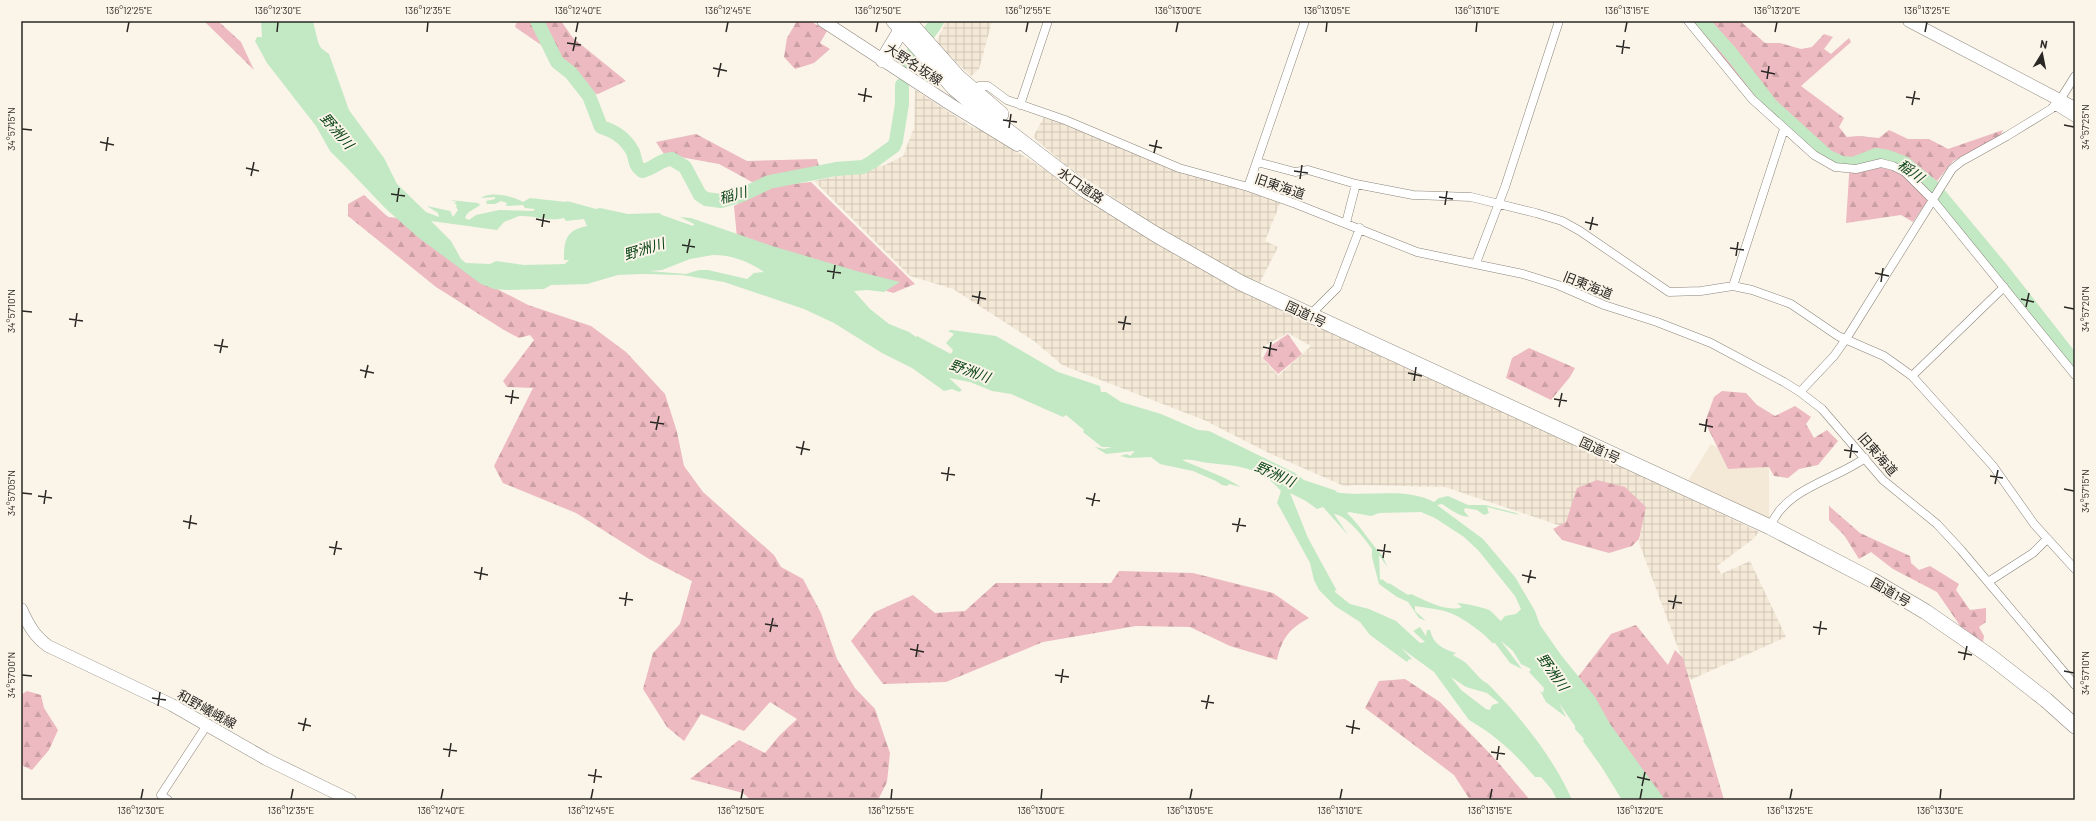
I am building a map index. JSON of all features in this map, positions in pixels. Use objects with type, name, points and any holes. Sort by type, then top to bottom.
[{"type":"highway","points":[[882,60],[901,24]]},
{"type":"highway","name":"水口道路","points":[[901,24],[982,103],[1046,161],[1108,204]]},
{"type":"highway","name":"水口道路","points":[[982,103],[1108,204]]},
{"type":"highway","name":"国道1号","points":[[1108,204],[1205,264],[1241,283],[1770,527],[1872,580],[1931,615],[1992,658],[2046,700],[2075,726]]},
{"type":"main road","name":"大野名坂線","points":[[823,21],[950,104],[1046,161]]},
{"type":"main road","points":[[1909,21],[2057,102],[2075,108]]},
{"type":"main road","points":[[950,104],[982,103]]},
{"type":"main road","name":"和野嶬峨線","points":[[21,609],[29,626],[38,639],[48,646],[172,705],[266,759],[349,800]]},
{"type":"street","points":[[1020,105],[1048,21]]},
{"type":"street","points":[[1248,187],[1304,21]]},
{"type":"street","points":[[1476,263],[1499,204],[1560,21]]},
{"type":"street","points":[[1688,21],[1752,99],[1814,155],[1835,167],[1856,169],[1881,163],[1893,166],[1905,172],[1933,198],[2075,375]]},
{"type":"street","points":[[1800,392],[1834,356],[1846,339],[1952,169],[1962,161],[2007,136],[2057,102],[2075,76]]},
{"type":"street","name":"旧東海道","points":[[982,103],[988,86],[1007,100],[1065,120],[1179,168],[1248,187],[1360,228],[1417,252],[1476,263],[1523,274],[1558,285],[1604,305],[1657,322],[1711,343],[1800,392],[1822,410],[1883,480],[1937,524],[2075,685]]},
{"type":"street","points":[[2057,102],[2075,118]]},
{"type":"street","points":[[950,104],[982,103]]},
{"type":"street","points":[[1733,286],[1784,128]]},
{"type":"street","points":[[1256,162],[1295,172],[1308,170],[1356,184],[1413,195],[1471,198],[1562,220],[1669,292],[1701,291],[1733,286],[1752,290],[1791,304],[1838,336],[1884,356],[1912,376],[1993,466],[2047,539],[2075,568]]},
{"type":"street","points":[[1346,223],[1356,184]]},
{"type":"street","points":[[1310,316],[1337,288],[1360,228]]},
{"type":"street","points":[[1912,376],[2004,287]]},
{"type":"street","points":[[1770,527],[1780,509],[1830,476],[1865,458]]},
{"type":"street","points":[[1988,582],[2033,553],[2047,539]]},
{"type":"street","points":[[168,800],[161,795],[207,725]]},
{"type":"shaded area","points":[[946,21],[992,21],[979,69],[971,76],[936,43]]},
{"type":"shaded area","points":[[915,90],[975,129],[976,126],[1038,165],[1122,222],[1181,258],[1303,320],[1589,450],[1759,532],[1753,539],[1717,566],[1721,574],[1750,561],[1786,637],[1690,680],[1639,543],[1644,509],[1570,529],[1445,487],[1344,486],[1269,453],[1204,420],[1062,365],[1034,341],[953,289],[910,276],[814,181],[885,165],[903,156],[914,128]],"holes":[[[1288,333],[1311,346],[1278,376],[1261,356],[1264,346]]]},
{"type":"shaded area","points":[[1044,117],[1064,122],[1180,172],[1281,201],[1265,241],[1278,247],[1258,286],[1186,246],[1068,167],[1033,137]]},
{"type":"shaded area","points":[[1711,444],[1718,448],[1728,469],[1769,467],[1769,519],[1688,481]]},
{"type":"green space","points":[[204,21],[218,21],[241,42],[254,70]]},
{"type":"green space","points":[[517,21],[561,21],[573,38],[626,81],[598,94],[577,90],[560,58],[515,27]]},
{"type":"green space","points":[[797,21],[810,21],[827,31],[820,43],[830,49],[814,63],[795,69],[784,57],[787,38]]},
{"type":"green space","points":[[1691,21],[1740,21],[1765,43],[1780,43],[1801,49],[1812,47],[1824,34],[1833,37],[1824,49],[1831,54],[1849,38],[1851,42],[1801,86],[1844,118],[1839,127],[1847,137],[1858,136],[1879,138],[1889,130],[1908,139],[1929,139],[1948,149],[2003,130],[2000,136],[1953,161],[1937,181],[1907,170],[1929,198],[1913,222],[1901,215],[1846,223],[1850,160],[1842,161],[1827,154],[1768,111]]},
{"type":"green space","points":[[696,134],[747,161],[817,159],[819,166],[752,182],[719,164],[664,154],[656,142]]},
{"type":"green space","points":[[811,182],[915,284],[893,293],[806,265],[737,238],[734,206],[773,186]]},
{"type":"green space","points":[[364,195],[388,217],[407,219],[478,279],[528,305],[591,326],[626,352],[665,394],[677,432],[684,466],[703,492],[774,555],[781,567],[803,579],[821,613],[837,659],[855,688],[875,709],[890,753],[887,782],[878,800],[751,800],[743,793],[690,779],[739,740],[765,753],[779,736],[797,719],[770,702],[744,731],[701,714],[684,741],[667,727],[643,689],[653,653],[680,624],[692,581],[649,559],[576,513],[503,483],[494,466],[533,388],[507,387],[503,381],[534,340],[530,335],[519,338],[504,330],[436,287],[348,216],[348,204]]},
{"type":"green space","points":[[1288,334],[1302,354],[1278,374],[1263,358],[1269,347]]},
{"type":"green space","points":[[1529,348],[1575,368],[1570,377],[1551,400],[1506,378],[1512,358]]},
{"type":"green space","points":[[1722,391],[1746,393],[1757,405],[1775,416],[1795,406],[1811,417],[1806,424],[1814,438],[1827,430],[1838,441],[1818,465],[1799,469],[1788,478],[1774,476],[1769,467],[1728,469],[1705,422],[1714,397]]},
{"type":"green space","points":[[1597,480],[1625,487],[1646,507],[1639,539],[1632,546],[1609,553],[1562,540],[1553,529],[1566,522],[1577,488]]},
{"type":"green space","points":[[1829,506],[1860,533],[1910,556],[1911,563],[1919,570],[1930,566],[1959,584],[1956,590],[1970,610],[1986,608],[1986,622],[1979,627],[1984,636],[1983,642],[1963,630],[1937,592],[1893,569],[1871,552],[1859,559],[1844,535],[1829,520]]},
{"type":"green space","points":[[1119,571],[1193,573],[1273,593],[1309,618],[1296,626],[1287,635],[1281,646],[1277,660],[1230,646],[1190,627],[1136,626],[1043,642],[946,682],[883,684],[851,641],[875,612],[913,595],[935,613],[965,611],[996,583],[1111,583]]},
{"type":"green space","points":[[1636,625],[1668,665],[1675,650],[1683,658],[1724,800],[1656,800],[1575,681],[1611,634]]},
{"type":"green space","points":[[1405,679],[1440,702],[1496,760],[1530,800],[1470,800],[1454,775],[1365,708],[1379,681]]},
{"type":"green space","points":[[27,691],[41,695],[44,708],[58,730],[49,750],[32,770],[21,765],[21,695]]},
{"type":"water","name":"野洲川","points":[[261,21],[313,21],[318,42],[321,48],[329,54],[349,110],[384,158],[397,184],[426,212],[439,217],[438,213],[427,206],[450,211],[453,217],[458,210],[456,207],[457,205],[454,203],[457,202],[450,200],[478,203],[480,205],[466,215],[465,218],[469,220],[476,215],[499,210],[533,211],[535,209],[525,208],[523,205],[506,206],[507,203],[501,201],[495,204],[487,204],[486,201],[495,199],[495,197],[481,198],[496,195],[508,196],[523,202],[530,198],[567,201],[596,209],[600,208],[628,214],[659,213],[693,226],[694,224],[680,217],[691,218],[772,246],[860,272],[900,282],[884,292],[867,290],[854,291],[870,309],[889,324],[909,332],[951,354],[953,350],[946,343],[954,334],[948,331],[951,330],[996,336],[1058,372],[1100,386],[1101,392],[1106,392],[1121,402],[1161,414],[1198,430],[1209,431],[1295,473],[1304,480],[1337,491],[1335,492],[1360,494],[1398,493],[1422,497],[1434,502],[1439,498],[1448,496],[1468,505],[1485,505],[1516,513],[1519,515],[1487,507],[1489,513],[1484,515],[1477,510],[1465,508],[1464,511],[1469,517],[1458,514],[1442,504],[1437,505],[1483,539],[1515,577],[1535,611],[1540,625],[1561,655],[1595,697],[1610,724],[1665,800],[1622,800],[1601,766],[1583,741],[1584,739],[1575,729],[1575,726],[1559,703],[1566,717],[1546,702],[1540,691],[1543,693],[1544,688],[1529,672],[1531,669],[1521,664],[1513,651],[1501,641],[1522,669],[1510,663],[1495,643],[1492,643],[1486,636],[1455,615],[1440,610],[1415,606],[1415,611],[1426,621],[1419,618],[1408,602],[1397,597],[1379,584],[1372,557],[1372,549],[1350,523],[1339,515],[1334,514],[1348,535],[1323,507],[1317,509],[1306,501],[1290,493],[1308,538],[1337,591],[1335,590],[1335,592],[1350,604],[1369,609],[1396,621],[1420,643],[1425,642],[1413,631],[1420,627],[1426,636],[1427,630],[1430,630],[1431,635],[1439,645],[1456,653],[1453,655],[1466,663],[1504,700],[1547,755],[1572,800],[1557,800],[1552,790],[1541,777],[1535,777],[1504,745],[1469,720],[1434,672],[1401,648],[1412,660],[1409,659],[1407,662],[1370,635],[1360,622],[1335,606],[1319,590],[1314,580],[1310,563],[1277,503],[1281,491],[1273,483],[1257,472],[1230,465],[1182,460],[1225,478],[1241,487],[1229,484],[1227,486],[1193,471],[1160,464],[1151,457],[1129,458],[1120,456],[1127,454],[1130,456],[1135,451],[1106,454],[1095,447],[1104,449],[1112,447],[1102,447],[1083,432],[1084,430],[1066,415],[1063,417],[1011,394],[992,391],[970,382],[949,378],[962,390],[959,392],[952,389],[944,391],[912,368],[882,353],[834,323],[804,309],[724,282],[682,275],[642,274],[618,275],[587,284],[551,285],[544,289],[506,290],[494,289],[481,284],[419,238],[386,209],[330,151],[316,126],[267,63],[255,41],[257,37],[262,37]],"holes":[[[519,216],[525,216],[552,219],[564,218],[566,221],[584,219],[587,226],[570,233],[566,242],[564,260],[569,260],[565,264],[524,265],[496,261],[490,264],[466,263],[461,259],[451,241],[431,221],[497,230],[504,222]],[[713,255],[733,257],[764,272],[754,273],[747,279],[708,270],[699,270],[686,274],[649,271],[662,270],[690,259]],[[1349,512],[1371,516],[1379,513],[1421,512],[1435,518],[1464,537],[1478,550],[1515,596],[1521,609],[1516,614],[1505,616],[1501,621],[1486,609],[1468,604],[1457,603],[1462,607],[1443,607],[1411,594],[1408,595],[1382,579],[1380,580],[1379,555],[1388,568],[1383,557],[1347,513]],[[1451,677],[1466,687],[1487,693],[1499,703],[1492,705],[1490,710],[1486,709],[1461,690]]]},
{"type":"waterway","name":"稲川","points":[[537,21],[557,62],[571,73],[589,96],[601,127],[616,133],[624,139],[633,152],[639,169],[642,171],[646,170],[668,159],[672,159],[685,167],[700,195],[706,199],[721,201],[742,195],[769,182],[836,169],[863,167],[872,162],[894,146],[896,141],[902,104],[902,85]]},
{"type":"waterway","name":"稲川","points":[[906,64],[937,21]]},
{"type":"waterway","name":"稲川","points":[[1702,21],[1730,52],[1771,105],[1828,157],[1842,163],[1853,164],[1876,155],[1888,157],[1904,163],[1933,187],[2003,271],[2075,363]]}]
